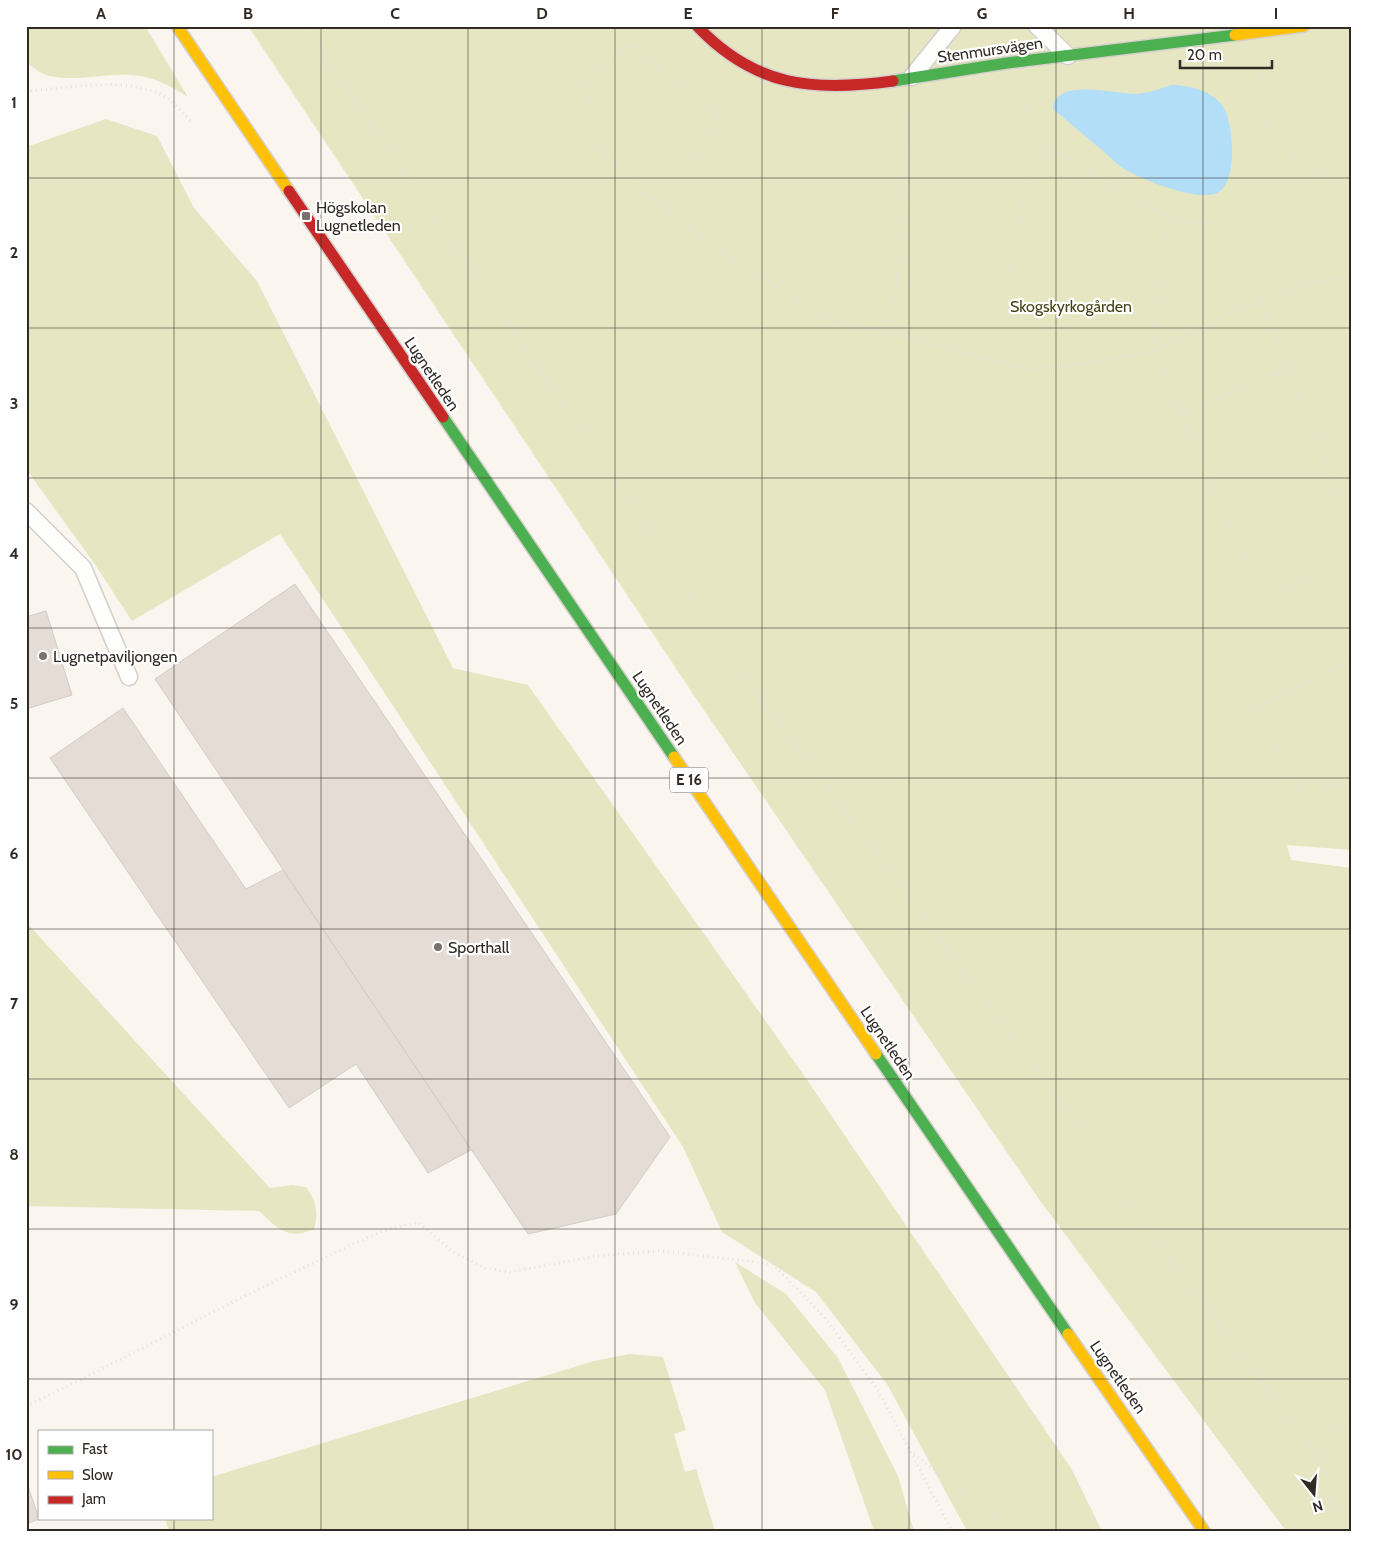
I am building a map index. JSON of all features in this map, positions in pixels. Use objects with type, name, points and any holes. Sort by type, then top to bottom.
[{"type":"main road","name":"Lugnetleden","points":[[177,26],[991,1222],[1204,1531]]},
{"type":"main road","name":"Stenmursvägen","points":[[697,26],[737,61],[774,78],[828,86],[856,85],[1261,29],[1304,26]]},
{"type":"lane","points":[[912,77],[953,26]]},
{"type":"lane","points":[[1037,26],[1068,56]]},
{"type":"lane","points":[[26,511],[83,568],[129,677]]},
{"type":"path","points":[[306,26],[541,374],[607,467],[759,696],[932,927],[1076,1124],[1162,1248],[1322,1463],[1332,1502],[1348,1531]]},
{"type":"path","points":[[1261,29],[1265,120],[1288,151],[1326,178],[1351,186]]},
{"type":"path","points":[[653,199],[688,169],[718,117],[629,43],[584,86],[597,148],[653,199],[742,266],[830,320],[886,332],[1026,369],[1094,363],[1155,350],[1262,299],[1310,282],[1351,277]]},
{"type":"path","points":[[1010,63],[1032,121],[1047,146],[1169,218],[1198,223],[1222,219]]},
{"type":"path","points":[[886,332],[897,283],[912,77]]},
{"type":"path","points":[[26,91],[136,86],[167,98],[192,122]]},
{"type":"path","points":[[1003,306],[1024,194],[1047,146]]},
{"type":"path","points":[[1169,218],[1156,270],[1155,350],[1262,601],[1351,561]]},
{"type":"path","points":[[1262,299],[1287,368],[1351,523]]},
{"type":"path","points":[[1181,414],[1287,368]]},
{"type":"path","points":[[1351,659],[1256,707],[1304,799],[1351,778]]},
{"type":"path","points":[[26,1406],[295,1272],[361,1242],[407,1224],[418,1223],[453,1252],[485,1268],[510,1272],[596,1256],[661,1251],[773,1264],[826,1320],[879,1392],[952,1531]]},
{"type":"path","points":[[1322,1463],[1351,1403]]},
{"type":"path","points":[[912,1452],[1016,1531]]},
{"type":"green space","points":[[30,26],[145,26],[188,97],[161,82],[146,77],[121,75],[60,78],[45,74],[29,65],[26,37]]},
{"type":"green space","name":"Skogskyrkogården","points":[[248,26],[1351,26],[1351,850],[1287,845],[1291,860],[1351,868],[1351,1531],[1286,1531],[1041,1202],[699,703]]},
{"type":"green space","points":[[106,119],[157,136],[194,208],[257,281],[453,668],[528,685],[801,1071],[1071,1468],[1102,1531],[967,1531],[887,1384],[816,1292],[722,1232],[683,1147],[280,534],[132,621],[94,563],[26,469],[26,147]]},
{"type":"green space","points":[[26,922],[270,1188],[292,1185],[306,1187],[316,1206],[314,1229],[297,1234],[290,1233],[277,1227],[259,1211],[26,1206]]},
{"type":"green space","points":[[735,1262],[786,1294],[838,1358],[898,1476],[914,1531],[874,1531],[825,1390],[755,1303]]},
{"type":"green space","points":[[629,1354],[663,1357],[686,1430],[674,1434],[685,1472],[696,1469],[715,1531],[169,1531],[166,1520],[212,1520],[212,1477],[594,1361]]},
{"type":"water","points":[[1171,85],[1185,86],[1208,93],[1220,102],[1224,108],[1232,140],[1231,167],[1224,188],[1217,193],[1197,195],[1171,189],[1126,170],[1053,109],[1056,99],[1064,93],[1074,90],[1101,90],[1136,94]]},
{"type":"building","name":"Sporthall","points":[[295,584],[670,1137],[616,1214],[528,1234],[155,679]]},
{"type":"building","name":"Lugnetpaviljongen","points":[[46,611],[72,695],[26,709],[26,617]]},
{"type":"building","points":[[123,708],[246,889],[283,870],[471,1150],[428,1173],[356,1064],[289,1108],[50,758]]},
{"type":"building","points":[[26,1480],[38,1519],[26,1524]]},
{"type":"traffic: fast","points":[[893,81],[1007,63],[1235,35]]},
{"type":"traffic: fast","points":[[443,417],[674,757]]},
{"type":"traffic: fast","points":[[876,1054],[1068,1334]]},
{"type":"traffic: slow","points":[[177,26],[289,191]]},
{"type":"traffic: slow","points":[[1235,35],[1304,26]]},
{"type":"traffic: slow","points":[[674,757],[876,1054]]},
{"type":"traffic: slow","points":[[1068,1334],[1204,1531]]},
{"type":"traffic: jam","points":[[697,26],[719,46],[741,62],[763,73],[787,80],[811,85],[837,86],[893,81]]},
{"type":"traffic: jam","points":[[289,191],[443,417]]},
{"type":"place","name":"Högskolan Lugnetleden","points":[[306,216]]},
{"type":"place","name":"Lugnetpaviljongen","points":[[43,656]]},
{"type":"place","name":"Sporthall","points":[[438,947]]}]
